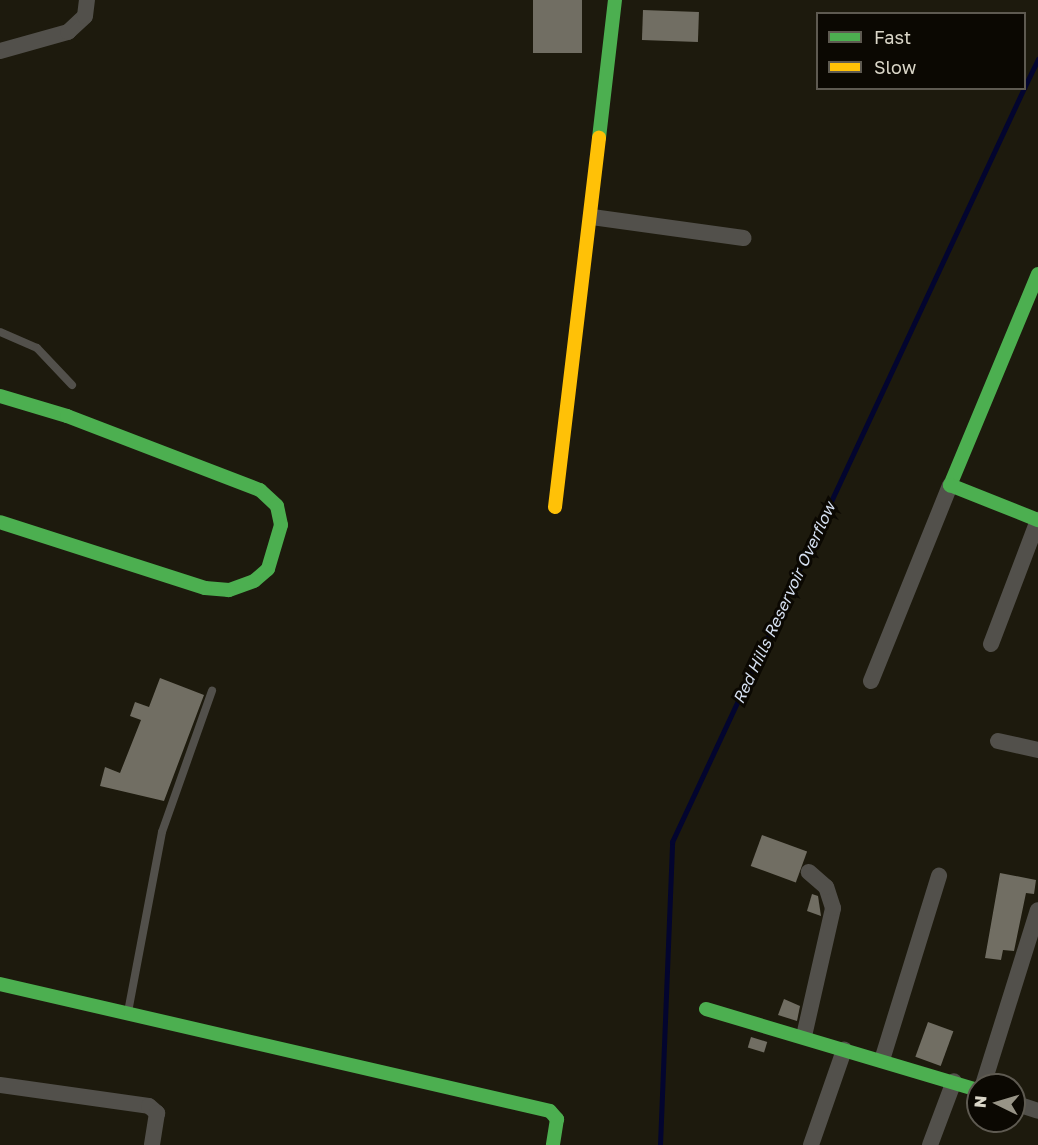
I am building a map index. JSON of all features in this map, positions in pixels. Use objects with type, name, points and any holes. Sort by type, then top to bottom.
[{"type":"street","points":[[0,51],[68,32],[85,16],[87,0]]},
{"type":"street","points":[[555,507],[592,217],[615,0]]},
{"type":"street","points":[[592,217],[744,238]]},
{"type":"street","points":[[871,681],[1037,278]]},
{"type":"street","points":[[0,396],[67,416],[260,490],[278,506],[281,525],[277,551],[268,568],[254,581],[229,590],[205,588],[0,522]]},
{"type":"street","points":[[950,485],[1038,520],[991,644]]},
{"type":"street","points":[[998,741],[1038,750]]},
{"type":"street","points":[[804,1036],[833,908],[826,887],[809,872]]},
{"type":"street","points":[[882,1060],[939,876]]},
{"type":"street","points":[[987,1073],[1038,910]]},
{"type":"street","points":[[0,984],[550,1111],[557,1119],[553,1145]]},
{"type":"street","points":[[706,1009],[804,1036],[966,1086]]},
{"type":"street","points":[[811,1145],[844,1050]]},
{"type":"street","points":[[930,1145],[954,1082]]},
{"type":"street","points":[[0,1085],[149,1106],[157,1113],[152,1145]]},
{"type":"lane","points":[[0,332],[37,348],[72,385]]},
{"type":"lane","points":[[128,1012],[162,832],[212,691]]},
{"type":"building","points":[[533,0],[582,0],[582,53],[533,53]]},
{"type":"building","points":[[643,10],[699,12],[698,42],[642,40]]},
{"type":"building","points":[[160,678],[204,695],[164,801],[100,786],[105,767],[120,773],[141,720],[130,716],[135,702],[149,707]]},
{"type":"building","points":[[762,835],[807,851],[796,882],[751,866]]},
{"type":"building","points":[[1000,873],[1036,880],[1034,894],[1026,893],[1014,951],[1003,950],[1001,960],[985,958]]},
{"type":"building","points":[[812,894],[818,896],[821,916],[807,911]]},
{"type":"building","points":[[784,999],[800,1006],[797,1021],[778,1015]]},
{"type":"building","points":[[928,1022],[953,1031],[941,1066],[915,1057]]},
{"type":"building","points":[[751,1037],[767,1042],[764,1052],[748,1048]]},
{"type":"waterway","name":"Red Hills Reservoir Overflow","points":[[1026,84],[1038,59]]},
{"type":"waterway","name":"Red Hills Reservoir Overflow","points":[[660,1145],[672,842],[1023,90]]},
{"type":"traffic: fast","points":[[599,138],[615,0]]},
{"type":"traffic: fast","points":[[1038,274],[950,485],[1038,520]]},
{"type":"traffic: fast","points":[[0,396],[67,416],[260,490],[277,506],[281,525],[268,569],[254,581],[229,590],[205,588],[0,522]]},
{"type":"traffic: fast","points":[[0,984],[550,1111],[557,1119],[553,1145]]},
{"type":"traffic: fast","points":[[706,1009],[966,1086]]},
{"type":"traffic: slow","points":[[555,507],[599,138]]}]
